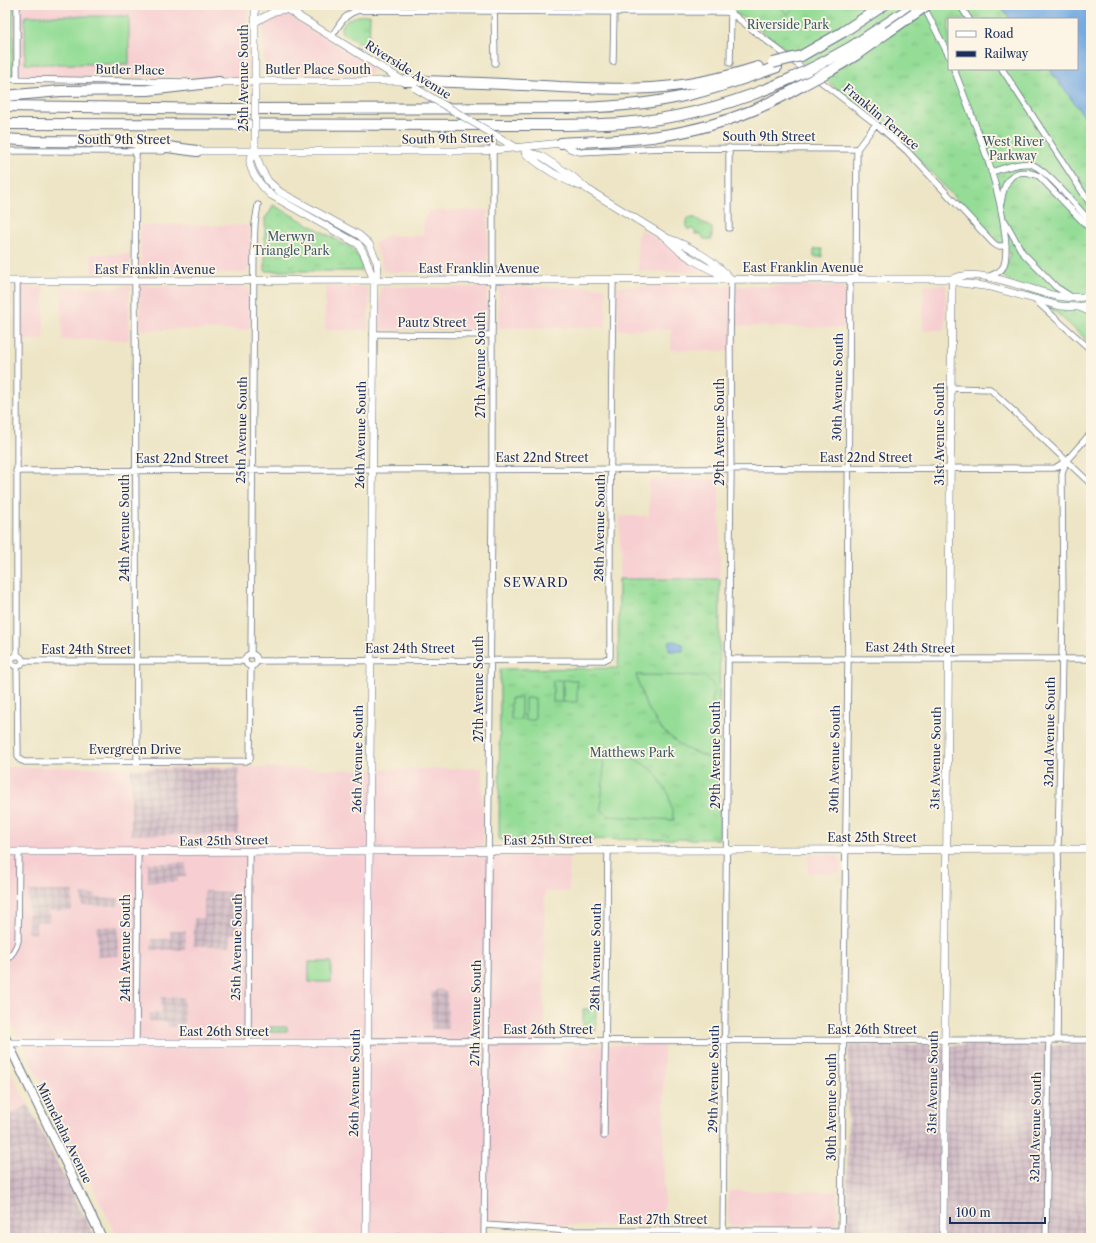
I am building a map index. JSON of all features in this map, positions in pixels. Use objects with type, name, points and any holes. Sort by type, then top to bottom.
[{"type":"highway","points":[[5,106],[218,109],[576,108],[649,103],[691,95],[733,83],[804,54],[884,5]]},
{"type":"highway","points":[[561,143],[645,138],[692,130],[726,121],[751,111],[802,86],[856,55],[886,28],[915,5]]},
{"type":"highway","points":[[5,124],[551,125],[622,123],[663,118],[711,108],[749,96],[792,78],[927,5]]},
{"type":"highway","points":[[405,81],[614,89],[651,88],[720,78],[775,65]]},
{"type":"highway","points":[[5,96],[60,91],[148,90],[219,82]]},
{"type":"highway","points":[[5,139],[35,141],[130,142],[197,151]]},
{"type":"main road","name":"Minnehaha Avenue","points":[[6,1041],[102,1238]]},
{"type":"street","points":[[17,5],[17,79]]},
{"type":"street","name":"25th Avenue South","points":[[255,5],[255,151]]},
{"type":"street","points":[[922,5],[948,54]]},
{"type":"street","points":[[960,5],[968,18]]},
{"type":"street","points":[[255,22],[283,7]]},
{"type":"street","name":"Riverside Avenue","points":[[283,7],[405,81],[493,137],[506,141],[525,152],[541,156],[572,176],[587,189],[667,238],[676,248],[712,270],[731,279]]},
{"type":"street","points":[[332,36],[346,16],[352,12],[375,8],[494,8],[614,12],[725,12],[731,14],[730,63]]},
{"type":"street","points":[[494,8],[495,63]]},
{"type":"street","points":[[613,62],[614,12]]},
{"type":"street","name":"Franklin Terrace","points":[[731,14],[876,124],[907,151],[992,243],[1001,247],[1006,246]]},
{"type":"street","points":[[954,70],[991,172],[1001,205],[1006,246],[1004,266],[999,272],[987,277]]},
{"type":"street","points":[[1003,70],[1091,205]]},
{"type":"street","name":"Butler Place","points":[[5,79],[219,82],[255,81]]},
{"type":"street","name":"Butler Place South","points":[[255,81],[405,81]]},
{"type":"street","points":[[857,149],[876,124]]},
{"type":"street","name":"27th Avenue South","points":[[484,1238],[489,852],[493,137]]},
{"type":"street","name":"South 9th Street","points":[[5,151],[483,151],[561,143],[570,149],[580,152],[663,148],[857,149]]},
{"type":"street","points":[[729,148],[729,228]]},
{"type":"street","name":"30th Avenue South","points":[[841,1238],[848,659],[848,469],[857,149]]},
{"type":"street","name":"24th Avenue South","points":[[136,150],[135,281],[137,761]]},
{"type":"street","name":"26th Avenue South","points":[[255,151],[250,159],[250,164],[261,187],[271,195],[358,244],[366,257],[369,270],[374,280],[368,851],[366,1238]]},
{"type":"street","points":[[991,172],[1018,165],[1031,164],[1045,174],[1091,222]]},
{"type":"street","points":[[1001,205],[1004,187],[1008,179],[1017,173],[1028,172],[1039,176],[1091,230]]},
{"type":"street","name":"25th Avenue South","points":[[251,654],[254,280],[255,222],[258,205]]},
{"type":"street","points":[[1003,219],[1022,252],[1056,287],[1072,298]]},
{"type":"street","name":"East Franklin Avenue","points":[[5,281],[853,280],[953,278],[960,275],[987,277],[1047,294],[1072,298],[1091,296]]},
{"type":"street","name":"East Franklin Avenue","points":[[953,278],[960,283],[991,287],[1060,306],[1078,307],[1091,304]]},
{"type":"street","name":"31st Avenue South","points":[[942,1238],[953,278]]},
{"type":"street","name":"29th Avenue South","points":[[723,1232],[731,469],[731,279]]},
{"type":"street","name":"28th Avenue South","points":[[610,657],[613,280]]},
{"type":"street","points":[[17,281],[17,656]]},
{"type":"street","points":[[1035,300],[1091,350]]},
{"type":"street","points":[[1078,307],[1091,312]]},
{"type":"street","name":"Pautz Street","points":[[373,334],[492,334]]},
{"type":"street","points":[[951,388],[990,389],[1091,484]]},
{"type":"street","points":[[1066,461],[1091,433]]},
{"type":"street","name":"East 22nd Street","points":[[16,471],[253,469],[492,470],[1055,468],[1066,461]]},
{"type":"street","name":"32nd Avenue South","points":[[1057,1040],[1060,902],[1058,849],[1062,659],[1062,474],[1066,461]]},
{"type":"street","points":[[251,654],[255,656],[257,661],[256,664],[251,666],[246,664],[245,661],[246,657],[251,654]]},
{"type":"street","points":[[12,661],[12,658],[17,656]]},
{"type":"street","points":[[12,661],[14,666],[20,666],[23,661],[22,658],[17,656]]},
{"type":"street","name":"East 24th Street","points":[[257,661],[604,660],[610,657]]},
{"type":"street","name":"East 24th Street","points":[[728,659],[1091,659]]},
{"type":"street","points":[[5,661],[12,661]]},
{"type":"street","name":"East 24th Street","points":[[23,661],[245,661]]},
{"type":"street","name":"Evergreen Drive","points":[[17,667],[18,756],[20,760],[25,762],[246,761],[250,759],[251,666]]},
{"type":"street","name":"East 25th Street","points":[[5,852],[489,852],[947,848],[1091,849]]},
{"type":"street","name":"28th Avenue South","points":[[604,1136],[608,850]]},
{"type":"street","points":[[5,961],[13,954],[17,947],[18,941],[19,852]]},
{"type":"street","name":"24th Avenue South","points":[[136,1043],[138,852]]},
{"type":"street","name":"25th Avenue South","points":[[248,1042],[249,852]]},
{"type":"street","name":"32nd Avenue South","points":[[1046,1238],[1049,1040]]},
{"type":"street","name":"East 26th Street","points":[[6,1041],[136,1043],[367,1041],[1091,1040]]},
{"type":"street","name":"East 27th Street","points":[[485,1225],[571,1231],[842,1231]]},
{"type":"shaded area","points":[[5,5],[247,5],[249,77],[5,77]]},
{"type":"shaded area","points":[[277,13],[285,14],[371,66],[372,71],[367,75],[266,74],[264,72],[263,21]]},
{"type":"shaded area","points":[[488,210],[487,262],[489,271],[486,274],[387,272],[382,268],[381,261],[374,244],[387,235],[423,236],[424,217],[429,211]]},
{"type":"shaded area","points":[[140,225],[250,225],[249,269],[245,273],[142,275],[140,272]]},
{"type":"shaded area","points":[[641,229],[701,267],[702,270],[699,272],[638,271],[637,237]]},
{"type":"shaded area","points":[[91,254],[130,254],[131,274],[125,276],[117,273],[91,273]]},
{"type":"shaded area","points":[[146,284],[151,286],[247,287],[249,291],[250,330],[140,330],[139,287]]},
{"type":"shaded area","points":[[130,285],[131,287],[129,296],[129,340],[62,340],[61,287],[117,288]]},
{"type":"shaded area","points":[[480,285],[487,286],[489,292],[487,296],[487,327],[485,329],[382,330],[380,328],[381,288],[476,287]]},
{"type":"shaded area","points":[[504,285],[509,287],[604,287],[606,290],[606,327],[498,328],[499,288]]},
{"type":"shaded area","points":[[945,285],[947,288],[945,330],[923,330],[924,286]]},
{"type":"shaded area","points":[[23,286],[44,288],[44,340],[21,340],[20,289]]},
{"type":"shaded area","points":[[842,286],[845,290],[846,328],[736,326],[736,351],[671,350],[671,329],[617,330],[617,287]]},
{"type":"shaded area","points":[[5,287],[9,287],[11,289],[12,326],[5,326]]},
{"type":"shaded area","points":[[325,287],[365,287],[369,291],[368,330],[325,330]]},
{"type":"shaded area","points":[[649,479],[719,479],[720,579],[619,579],[620,516],[649,516]]},
{"type":"shaded area","points":[[5,767],[255,767],[362,770],[482,768],[483,856],[569,857],[569,892],[545,892],[544,1035],[542,1046],[664,1044],[664,1226],[516,1225],[480,1222],[480,1235],[394,1235],[359,1238],[118,1238],[5,1009]]},
{"type":"shaded area","points":[[239,768],[238,834],[131,835],[131,769]]},
{"type":"shaded area","points":[[808,855],[836,855],[841,861],[841,873],[808,873]]},
{"type":"shaded area","points":[[148,863],[186,863],[186,877],[178,877],[178,882],[148,882]]},
{"type":"shaded area","points":[[29,891],[73,891],[72,911],[49,911],[49,922],[36,922],[36,934],[28,933]]},
{"type":"shaded area","points":[[204,891],[232,892],[232,912],[237,912],[237,933],[231,933],[231,946],[193,946],[194,918],[204,918]]},
{"type":"shaded area","points":[[81,894],[96,894],[96,898],[119,898],[119,906],[82,906]]},
{"type":"shaded area","points":[[119,926],[119,956],[97,956],[97,927]]},
{"type":"shaded area","points":[[170,931],[186,931],[185,950],[151,950],[152,939],[170,939]]},
{"type":"shaded area","points":[[437,989],[442,989],[444,992],[447,992],[448,1029],[431,1029],[431,992],[435,992]]},
{"type":"shaded area","points":[[161,997],[184,997],[184,1027],[168,1027],[167,1022],[149,1021],[149,1013],[161,1013]]},
{"type":"shaded area","points":[[852,1045],[1091,1045],[1091,1238],[847,1238],[848,1050]]},
{"type":"shaded area","points":[[5,1061],[28,1105],[5,1117]]},
{"type":"shaded area","points":[[28,1105],[95,1238],[5,1238],[5,1117]]},
{"type":"shaded area","points":[[728,1191],[837,1191],[837,1223],[834,1226],[732,1226],[728,1222]]},
{"type":"green space","points":[[5,5],[14,5],[13,76],[5,76]]},
{"type":"green space","name":"West River Parkway","points":[[502,5],[999,5],[1009,18],[948,18],[948,70],[1050,70],[1091,125],[1091,344],[1057,313],[1001,275],[1007,265],[1010,253],[959,202],[897,136],[784,47],[739,15],[721,7]]},
{"type":"green space","points":[[777,5],[796,5],[788,14]]},
{"type":"green space","points":[[370,15],[369,49],[342,33],[341,30],[345,22],[352,18]]},
{"type":"green space","points":[[25,16],[129,16],[129,64],[25,64]]},
{"type":"green space","name":"Merwyn Triangle Park","points":[[273,205],[352,248],[363,265],[361,271],[265,271],[265,218]]},
{"type":"green space","points":[[687,218],[695,218],[712,228],[712,239],[704,239],[701,234],[695,234],[693,229],[687,229]]},
{"type":"green space","points":[[814,249],[822,249],[822,257],[814,257]]},
{"type":"green space","name":"Matthews Park","points":[[619,579],[720,579],[719,839],[499,840],[500,669],[618,668]]},
{"type":"green space","points":[[636,675],[705,676],[713,684],[710,758],[684,748],[660,728],[645,703]]},
{"type":"green space","points":[[553,680],[562,680],[562,702],[553,702]]},
{"type":"green space","points":[[563,680],[577,680],[577,702],[563,702]]},
{"type":"green space","points":[[511,698],[521,698],[521,720],[511,720]]},
{"type":"green space","points":[[525,698],[535,698],[535,720],[525,720]]},
{"type":"green space","points":[[605,748],[632,757],[654,771],[668,793],[674,820],[608,816],[601,809]]},
{"type":"green space","points":[[309,962],[331,962],[331,982],[309,982]]},
{"type":"green space","points":[[583,1009],[596,1009],[596,1031],[583,1031]]},
{"type":"green space","points":[[270,1027],[287,1027],[287,1032],[270,1032]]},
{"type":"green space","points":[[711,1235],[733,1235],[733,1238],[711,1238]]},
{"type":"water","points":[[1000,5],[1091,5],[1091,125],[1050,70],[1078,70],[1078,18],[1010,18]]},
{"type":"water","points":[[675,641],[683,644],[683,651],[669,651],[669,642]]},
{"type":"railway","points":[[370,1238],[404,1235],[474,1238]]},
{"type":"district","name":"SEWARD","points":[[536,582]]},
{"type":"park label","name":"Riverside Park","points":[[788,25]]}]
